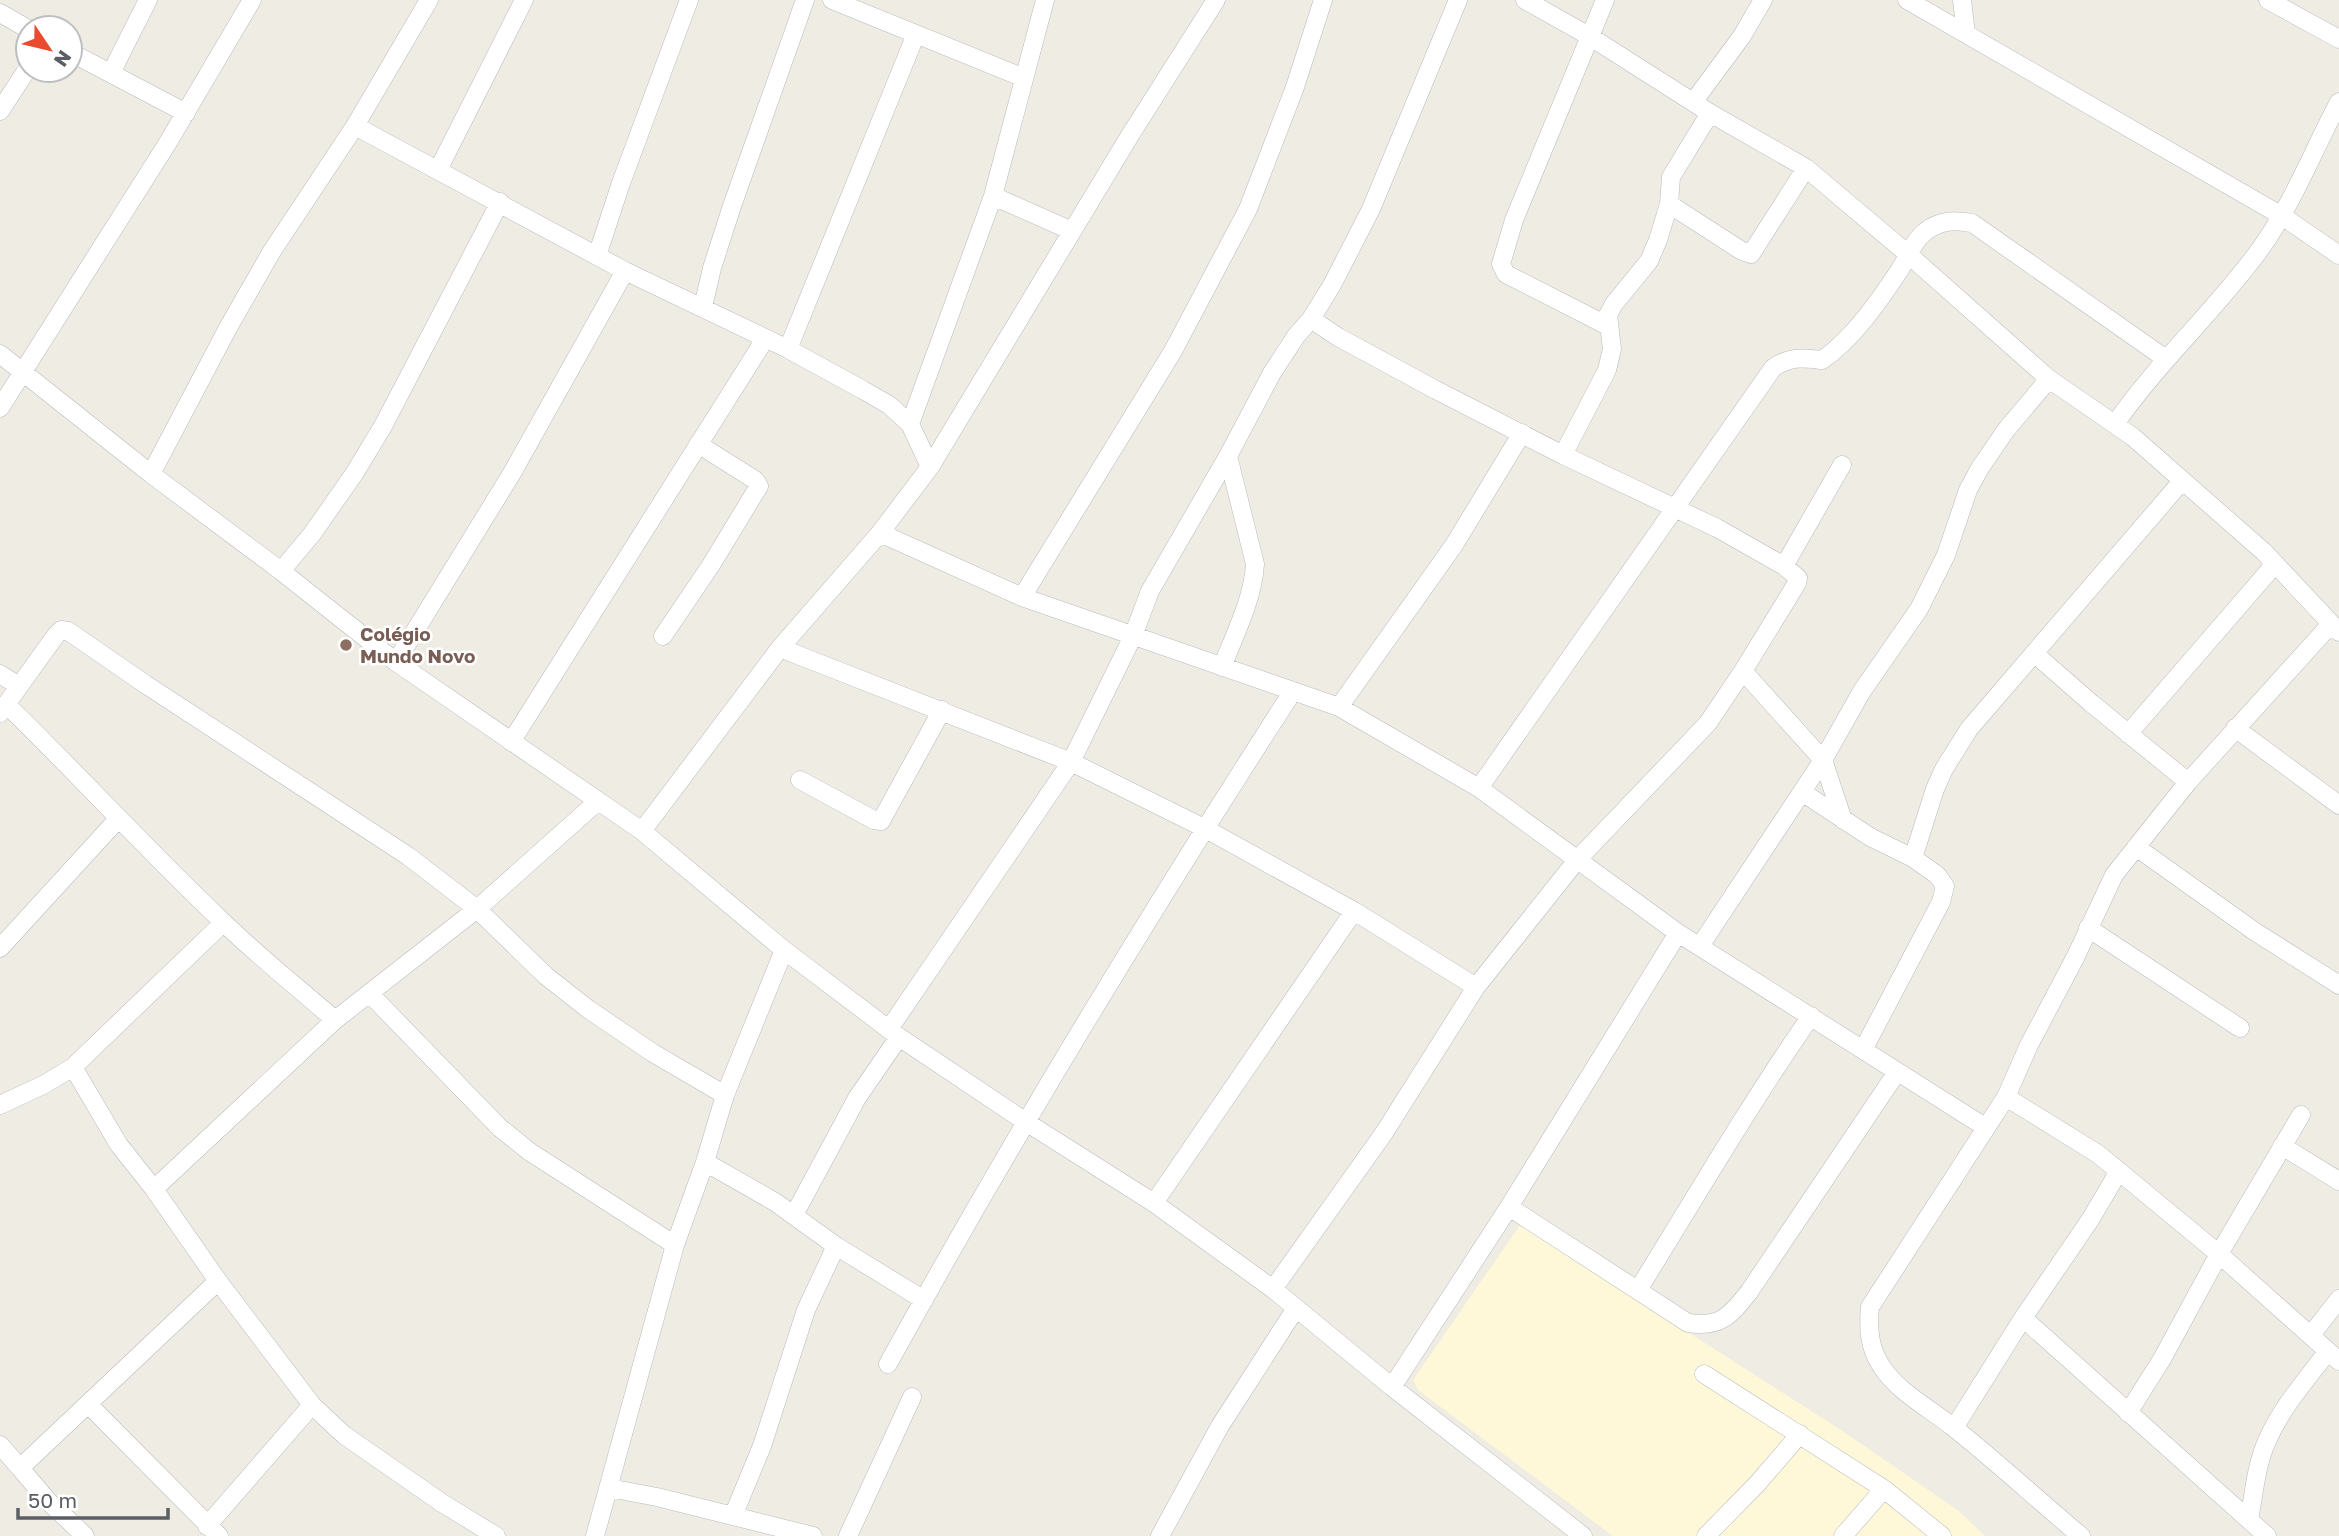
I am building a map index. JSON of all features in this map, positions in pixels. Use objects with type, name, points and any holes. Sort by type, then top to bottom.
[{"type":"street","points":[[111,73],[148,0]]},
{"type":"street","points":[[0,408],[186,113],[252,0]]},
{"type":"street","points":[[151,474],[272,251],[355,126],[429,0]]},
{"type":"street","points":[[438,170],[524,0]]},
{"type":"street","points":[[597,256],[689,0]]},
{"type":"street","points":[[703,307],[712,268],[732,206],[805,0]]},
{"type":"street","points":[[832,0],[1024,78]]},
{"type":"street","points":[[910,424],[993,196],[1045,0]]},
{"type":"street","points":[[642,831],[780,648],[880,533],[930,467],[1072,231],[1216,0]]},
{"type":"street","points":[[1022,597],[1173,351],[1248,209],[1296,87],[1323,0]]},
{"type":"street","points":[[794,1215],[894,1033],[1071,762],[1133,636],[1150,591],[1228,456],[1272,373],[1332,285],[1371,209],[1458,0]]},
{"type":"street","points":[[1525,0],[1805,168],[1909,255],[2049,379],[2133,437],[2275,564],[2335,628],[2235,728],[2114,875],[2006,1097],[1870,1307],[1871,1347],[1894,1382],[1954,1428],[2081,1536]]},
{"type":"street","points":[[1605,0],[1514,220],[1501,264],[1506,274],[1608,326]]},
{"type":"street","points":[[1694,101],[1742,36],[1763,0]]},
{"type":"street","points":[[1907,0],[2282,216],[2339,255]]},
{"type":"street","points":[[1962,0],[1966,34]]},
{"type":"street","points":[[2268,0],[2339,39]]},
{"type":"street","points":[[788,349],[916,34]]},
{"type":"street","points":[[84,59],[186,113]]},
{"type":"street","points":[[0,111],[18,84]]},
{"type":"street","points":[[2115,424],[2136,394],[2223,297],[2261,247],[2282,216],[2339,102]]},
{"type":"street","points":[[1563,455],[1607,370],[1612,349],[1608,315],[1649,261],[1668,204],[1671,177],[1710,113]]},
{"type":"street","points":[[355,126],[625,271],[788,349],[889,405],[910,424],[930,467]]},
{"type":"street","points":[[1668,204],[1751,254],[1805,168]]},
{"type":"street","points":[[993,196],[1072,231]]},
{"type":"street","points":[[281,571],[326,514],[383,426],[500,202]]},
{"type":"street","points":[[1479,788],[1773,368],[1784,360],[1799,357],[1822,360],[1836,351],[1892,281],[1916,240],[1941,222],[1951,220],[1972,223],[2166,359]]},
{"type":"street","points":[[396,662],[512,473],[625,271]]},
{"type":"street","points":[[1273,1289],[1384,1133],[1476,986],[1577,860],[1707,723],[1743,671],[1798,578],[1784,566],[1674,508],[1436,390],[1338,337],[1311,319]]},
{"type":"street","points":[[511,742],[765,339]]},
{"type":"street","points":[[0,354],[396,662],[642,831],[784,950],[894,1033],[1026,1122],[1154,1203],[1273,1289],[1392,1387],[1583,1536]]},
{"type":"street","points":[[1700,946],[1823,760],[1862,691],[1919,609],[1946,555],[1968,490],[1980,468],[2006,430],[2049,379]]},
{"type":"street","points":[[1339,707],[1454,545],[1522,433]]},
{"type":"street","points":[[663,636],[759,486],[755,480],[698,444]]},
{"type":"street","points":[[1222,667],[1252,588],[1255,564],[1228,456]]},
{"type":"street","points":[[1784,566],[1842,465]]},
{"type":"street","points":[[1913,858],[1935,789],[1969,729],[2182,481]]},
{"type":"street","points":[[880,533],[1022,597],[1339,707],[1479,788],[1678,933],[1985,1127]]},
{"type":"street","points":[[2128,734],[2275,564]]},
{"type":"street","points":[[335,1020],[223,923],[64,761],[3,709],[58,632],[68,631],[391,844],[477,909],[546,976],[588,1009],[653,1053],[725,1095]]},
{"type":"street","points":[[780,648],[1071,762],[1204,828],[1354,911],[1476,986]]},
{"type":"street","points":[[2035,654],[2188,782]]},
{"type":"street","points":[[1743,671],[1823,760],[1843,820]]},
{"type":"street","points":[[0,674],[19,686]]},
{"type":"street","points":[[888,1364],[1026,1122],[1204,828],[1293,691]]},
{"type":"street","points":[[800,780],[874,820],[881,821],[942,710]]},
{"type":"street","points":[[2235,728],[2339,805]]},
{"type":"street","points":[[1802,792],[1870,837],[1913,858],[1937,875],[1945,886],[1941,902],[1863,1050]]},
{"type":"street","points":[[154,1189],[335,1020],[477,909],[597,802]]},
{"type":"street","points":[[0,948],[118,819]]},
{"type":"street","points":[[2136,847],[2254,931],[2339,985]]},
{"type":"street","points":[[1154,1203],[1354,911]]},
{"type":"street","points":[[0,1105],[45,1084],[73,1067],[223,923]]},
{"type":"street","points":[[2088,928],[2240,1028]]},
{"type":"street","points":[[1392,1387],[1509,1207],[1678,933]]},
{"type":"street","points":[[595,1536],[675,1245],[705,1162],[725,1095],[784,950]]},
{"type":"street","points":[[370,994],[500,1128],[530,1152],[675,1245]]},
{"type":"street","points":[[1638,1290],[1727,1142],[1811,1016]]},
{"type":"street","points":[[73,1067],[119,1144],[312,1405],[344,1435],[442,1503],[496,1536]]},
{"type":"street","points":[[1509,1207],[1688,1323],[1715,1323],[1730,1315],[1755,1284],[1897,1072]]},
{"type":"street","points":[[2006,1097],[2075,1139],[2119,1171],[2219,1254],[2334,1356],[2280,1417],[2267,1441],[2260,1461],[2249,1520]]},
{"type":"street","points":[[2128,1413],[2168,1349],[2219,1254],[2301,1115]]},
{"type":"street","points":[[2282,1146],[2339,1181]]},
{"type":"street","points":[[705,1162],[768,1197],[836,1246],[923,1300]]},
{"type":"street","points":[[1954,1428],[2119,1171]]},
{"type":"street","points":[[733,1516],[762,1446],[806,1310],[836,1246]]},
{"type":"street","points":[[20,1468],[218,1281]]},
{"type":"street","points":[[2311,1335],[2339,1299]]},
{"type":"street","points":[[1160,1536],[1220,1426],[1296,1308]]},
{"type":"street","points":[[2023,1318],[2267,1536]]},
{"type":"street","points":[[1704,1374],[1884,1489],[1942,1536]]},
{"type":"street","points":[[848,1536],[912,1397]]},
{"type":"street","points":[[89,1404],[213,1531],[312,1405]]},
{"type":"street","points":[[1706,1536],[1757,1484],[1800,1434]]},
{"type":"street","points":[[0,1445],[48,1501],[85,1536]]},
{"type":"street","points":[[609,1488],[813,1536]]},
{"type":"street","points":[[1843,1536],[1884,1489]]},
{"type":"shaded area","points":[[1520,1225],[1841,1430],[1959,1511],[1985,1536],[1613,1536],[1418,1390],[1413,1380]]},
{"type":"place","name":"Colégio Mundo Novo","points":[[346,645]]}]
